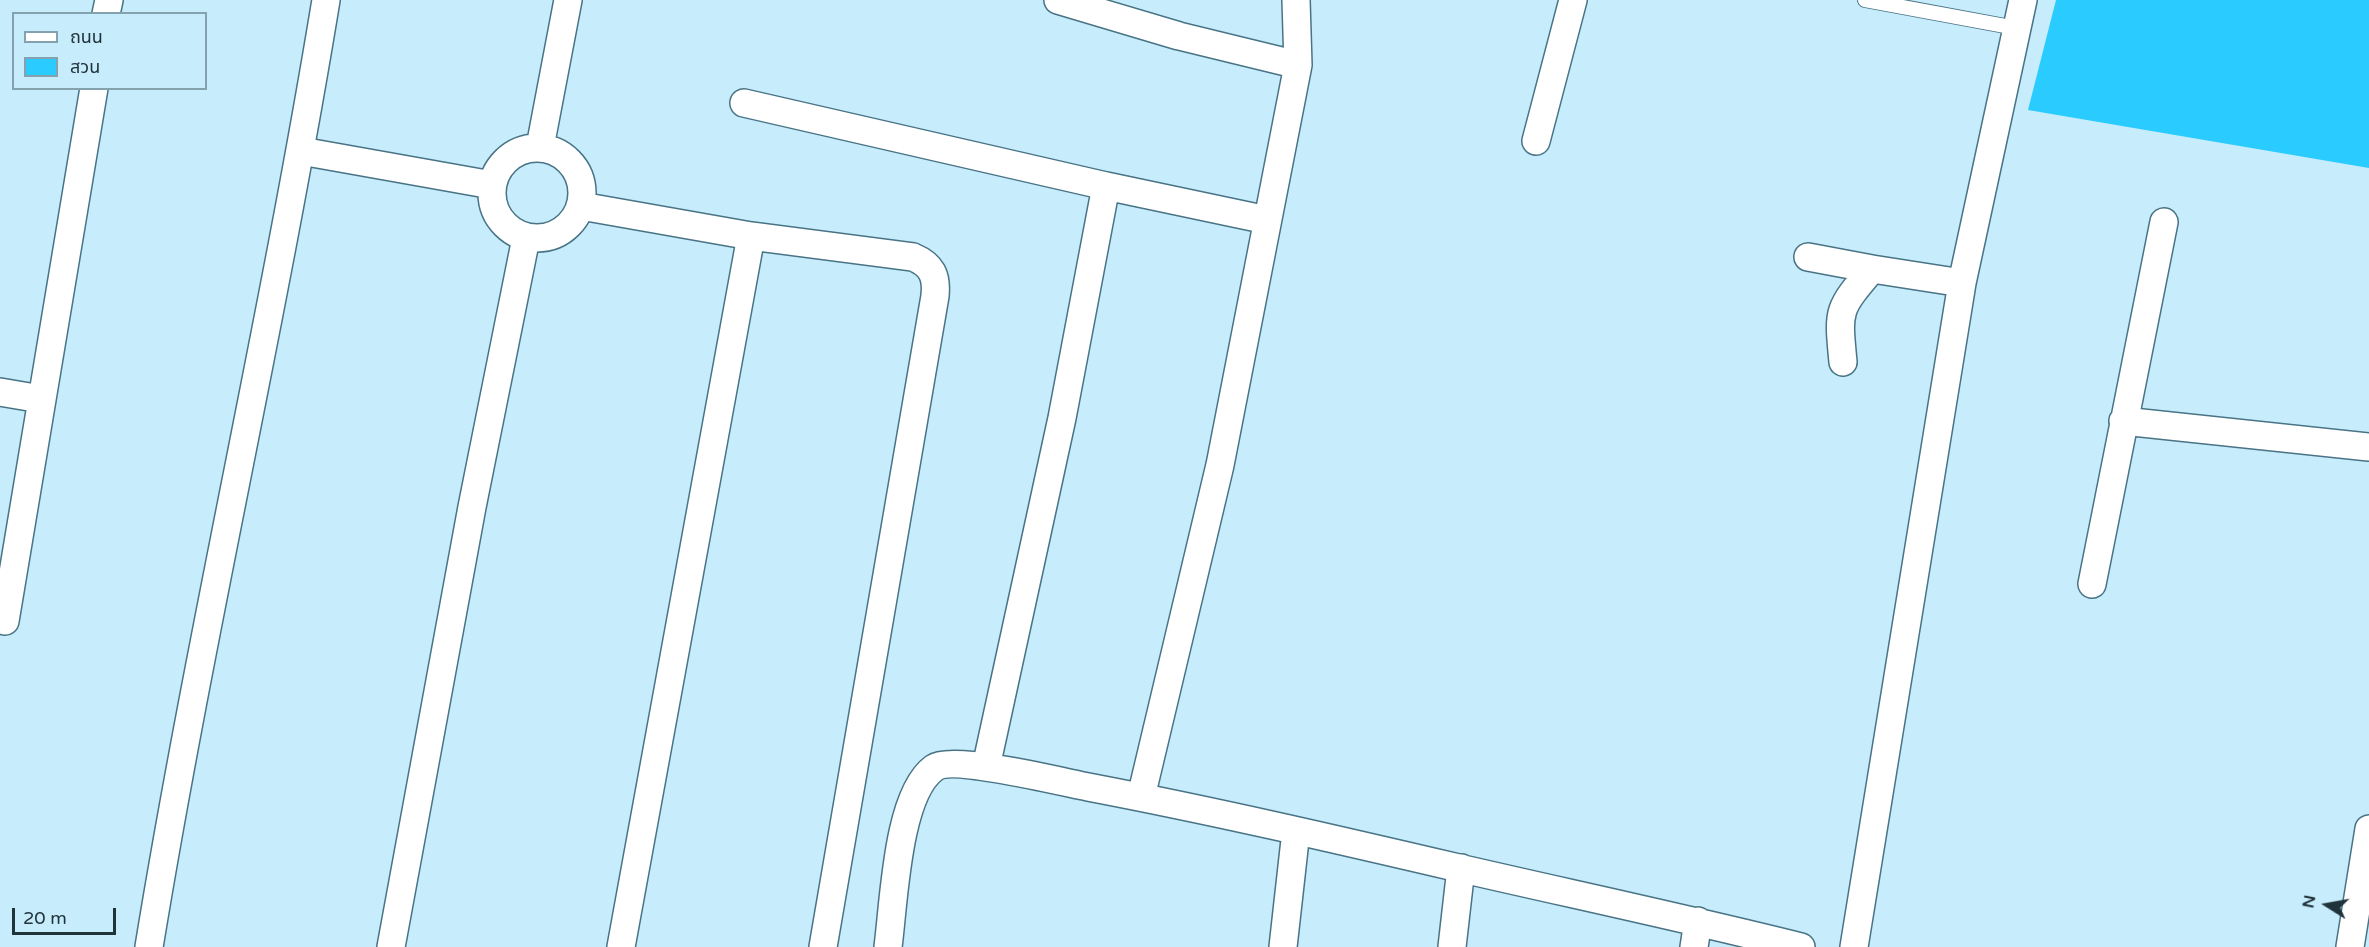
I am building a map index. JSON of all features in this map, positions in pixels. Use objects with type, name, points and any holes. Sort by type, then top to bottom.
[{"type":"street","points":[[149,947],[170,820],[301,151],[326,0]]},
{"type":"street","points":[[540,147],[568,0]]},
{"type":"street","points":[[1058,0],[1179,36],[1298,65]]},
{"type":"street","points":[[1141,797],[1220,465],[1298,65],[1296,0]]},
{"type":"street","points":[[1536,141],[1573,0]]},
{"type":"street","points":[[1854,947],[1962,283],[2023,0]]},
{"type":"street","points":[[5,621],[94,90]]},
{"type":"street","points":[[744,103],[1106,186],[1267,220]]},
{"type":"street","points":[[540,147],[559,153],[575,167],[582,185],[581,206],[573,221],[560,233],[544,239],[526,238],[511,231],[498,218],[492,202],[492,185],[504,161],[527,148],[540,147]]},
{"type":"street","points":[[301,151],[492,185]]},
{"type":"street","points":[[986,767],[1062,418],[1106,186]]},
{"type":"street","points":[[581,206],[751,236],[913,257],[927,263],[933,272],[936,285],[824,947]]},
{"type":"street","points":[[2092,584],[2164,222]]},
{"type":"street","points":[[621,947],[751,236]]},
{"type":"street","points":[[391,947],[472,507],[526,238]]},
{"type":"street","points":[[1808,257],[1962,283]]},
{"type":"street","points":[[1843,362],[1839,320],[1843,305],[1872,269]]},
{"type":"street","points":[[0,392],[41,399]]},
{"type":"street","points":[[2123,421],[2369,447]]},
{"type":"street","points":[[888,947],[904,823],[914,793],[936,766],[949,763],[986,767],[1141,797],[1461,868],[1696,934],[1801,947]]},
{"type":"street","points":[[2350,947],[2369,829]]},
{"type":"street","points":[[1282,947],[1296,831]]},
{"type":"street","points":[[1452,947],[1461,868]]},
{"type":"lane","points":[[1865,0],[2016,28]]},
{"type":"green space","points":[[2056,0],[2369,0],[2369,168],[2028,110]]}]
